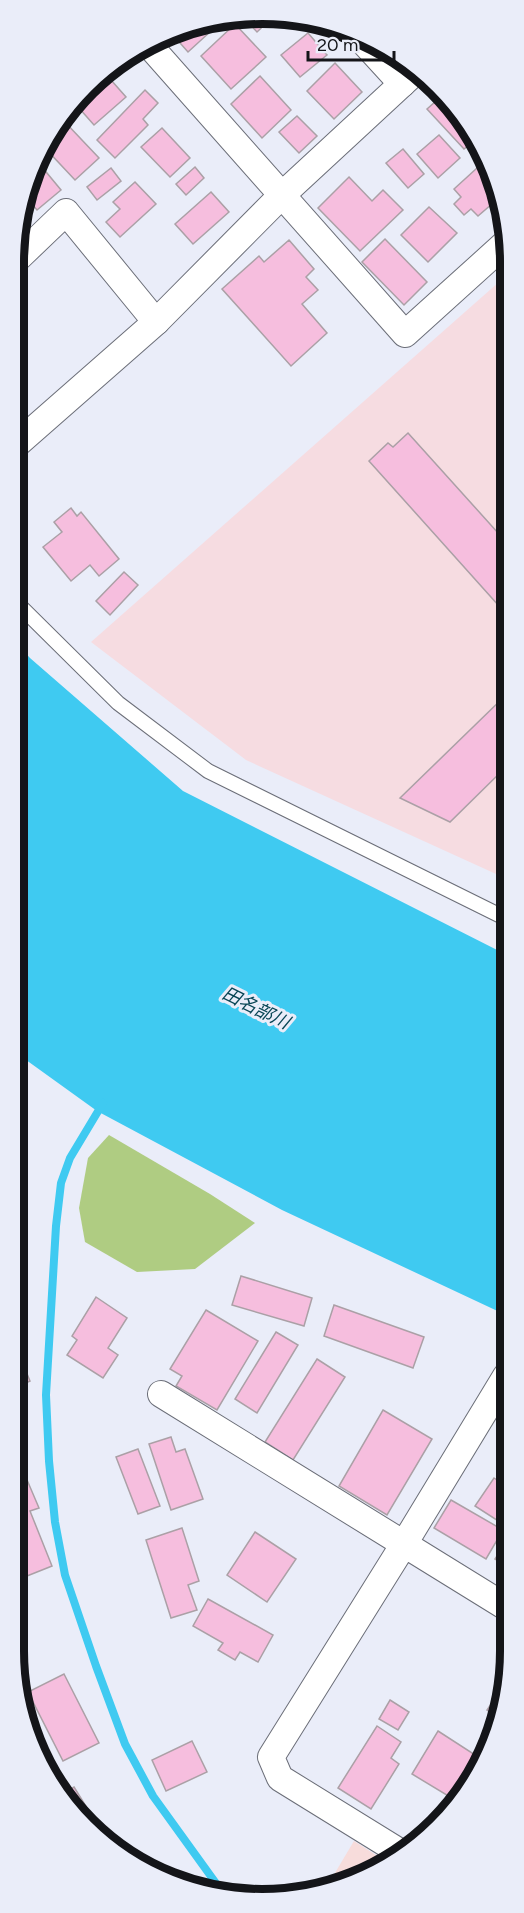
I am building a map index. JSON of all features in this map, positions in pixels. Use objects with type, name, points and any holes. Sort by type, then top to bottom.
[{"type":"street","points":[[154,51],[405,334],[499,249]]},
{"type":"street","points":[[24,438],[156,322],[282,195],[409,77],[389,61]]},
{"type":"street","points":[[25,252],[66,212],[156,322]]},
{"type":"street","points":[[394,1849],[279,1778],[271,1758],[500,1386]]},
{"type":"street","points":[[161,1394],[500,1603]]},
{"type":"lane","points":[[24,610],[118,703],[208,771],[500,916]]},
{"type":"shaded area","points":[[500,281],[500,876],[246,760],[91,642]]},
{"type":"shaded area","points":[[354,1841],[380,1858],[353,1871],[332,1878]]},
{"type":"green space","points":[[109,1135],[255,1223],[195,1269],[137,1272],[85,1242],[79,1208],[88,1158]]},
{"type":"water","name":"田名部川","points":[[24,652],[183,791],[500,951],[500,1312],[282,1210],[97,1111],[24,1058]]},
{"type":"building","points":[[265,24],[257,32],[250,25]]},
{"type":"building","points":[[233,26],[237,26],[266,57],[231,89],[201,56]]},
{"type":"building","points":[[213,30],[188,52],[177,40]]},
{"type":"building","points":[[308,33],[327,55],[300,77],[281,55]]},
{"type":"building","points":[[335,63],[362,92],[334,119],[307,91]]},
{"type":"building","points":[[260,76],[291,110],[262,138],[231,104]]},
{"type":"building","points":[[111,80],[126,97],[94,125],[80,109]]},
{"type":"building","points":[[145,90],[158,103],[143,119],[148,125],[115,158],[97,140]]},
{"type":"building","points":[[437,101],[451,117],[469,145],[464,149],[427,109]]},
{"type":"building","points":[[297,116],[317,136],[299,153],[279,132]]},
{"type":"building","points":[[68,125],[99,158],[75,180],[51,154]]},
{"type":"building","points":[[162,128],[190,158],[170,177],[141,147]]},
{"type":"building","points":[[439,135],[460,158],[438,178],[417,154]]},
{"type":"building","points":[[403,149],[424,174],[408,188],[386,163]]},
{"type":"building","points":[[195,167],[204,178],[186,195],[176,184]]},
{"type":"building","points":[[111,168],[121,181],[97,200],[87,187]]},
{"type":"building","points":[[477,168],[484,176],[493,203],[478,216],[471,209],[464,215],[454,204],[461,197],[454,189]]},
{"type":"building","points":[[43,169],[61,190],[37,210],[31,203]]},
{"type":"building","points":[[349,177],[372,201],[383,190],[403,210],[360,251],[318,208]]},
{"type":"building","points":[[135,182],[156,204],[120,237],[106,222],[120,209],[113,202]]},
{"type":"building","points":[[211,192],[229,212],[193,244],[175,224]]},
{"type":"building","points":[[429,207],[457,233],[428,262],[401,235]]},
{"type":"building","points":[[385,239],[427,282],[404,305],[362,262]]},
{"type":"building","points":[[289,240],[314,269],[306,277],[318,290],[302,304],[327,333],[291,366],[222,289],[259,256],[264,262]]},
{"type":"building","points":[[408,433],[500,535],[500,607],[369,461],[388,443],[393,447]]},
{"type":"building","points":[[71,508],[77,516],[81,512],[119,559],[99,576],[90,565],[71,581],[43,547],[62,532],[54,522]]},
{"type":"building","points":[[124,572],[138,585],[110,615],[96,601]]},
{"type":"building","points":[[500,701],[500,773],[450,822],[400,798]]},
{"type":"building","points":[[241,1276],[312,1298],[304,1326],[232,1305]]},
{"type":"building","points":[[96,1297],[127,1318],[108,1348],[118,1355],[103,1378],[67,1355],[77,1340],[72,1336]]},
{"type":"building","points":[[334,1305],[424,1337],[413,1368],[324,1336]]},
{"type":"building","points":[[206,1310],[258,1341],[217,1410],[176,1386],[182,1376],[170,1369]]},
{"type":"building","points":[[276,1332],[298,1345],[257,1413],[235,1399]]},
{"type":"building","points":[[317,1359],[345,1377],[293,1460],[265,1442]]},
{"type":"building","points":[[24,1366],[30,1381],[24,1384]]},
{"type":"building","points":[[383,1410],[432,1439],[387,1515],[339,1486]]},
{"type":"building","points":[[171,1437],[176,1452],[185,1449],[203,1499],[171,1510],[149,1444]]},
{"type":"building","points":[[138,1449],[160,1506],[138,1514],[116,1457]]},
{"type":"building","points":[[24,1473],[39,1508],[30,1511],[52,1566],[24,1577]]},
{"type":"building","points":[[494,1478],[500,1482],[500,1522],[475,1506]]},
{"type":"building","points":[[451,1500],[500,1528],[500,1535],[486,1559],[434,1528]]},
{"type":"building","points":[[182,1528],[199,1581],[188,1585],[197,1610],[171,1618],[146,1540]]},
{"type":"building","points":[[255,1532],[296,1559],[267,1602],[227,1575]]},
{"type":"building","points":[[500,1551],[500,1562],[495,1559]]},
{"type":"building","points":[[208,1599],[273,1635],[258,1662],[240,1652],[235,1660],[218,1650],[223,1643],[193,1626]]},
{"type":"building","points":[[64,1674],[99,1743],[63,1761],[28,1692]]},
{"type":"building","points":[[495,1699],[492,1713],[487,1710]]},
{"type":"building","points":[[390,1700],[409,1712],[398,1730],[379,1719]]},
{"type":"building","points":[[377,1726],[401,1742],[391,1758],[399,1764],[371,1809],[338,1788]]},
{"type":"building","points":[[438,1731],[475,1755],[450,1797],[412,1774]]},
{"type":"building","points":[[192,1741],[207,1772],[166,1791],[152,1760]]},
{"type":"building","points":[[74,1787],[94,1818],[83,1808],[69,1790]]},
{"type":"waterway","points":[[103,1103],[70,1158],[61,1183],[56,1226],[46,1395],[55,1522],[65,1575],[125,1744],[153,1796],[217,1884]]}]
